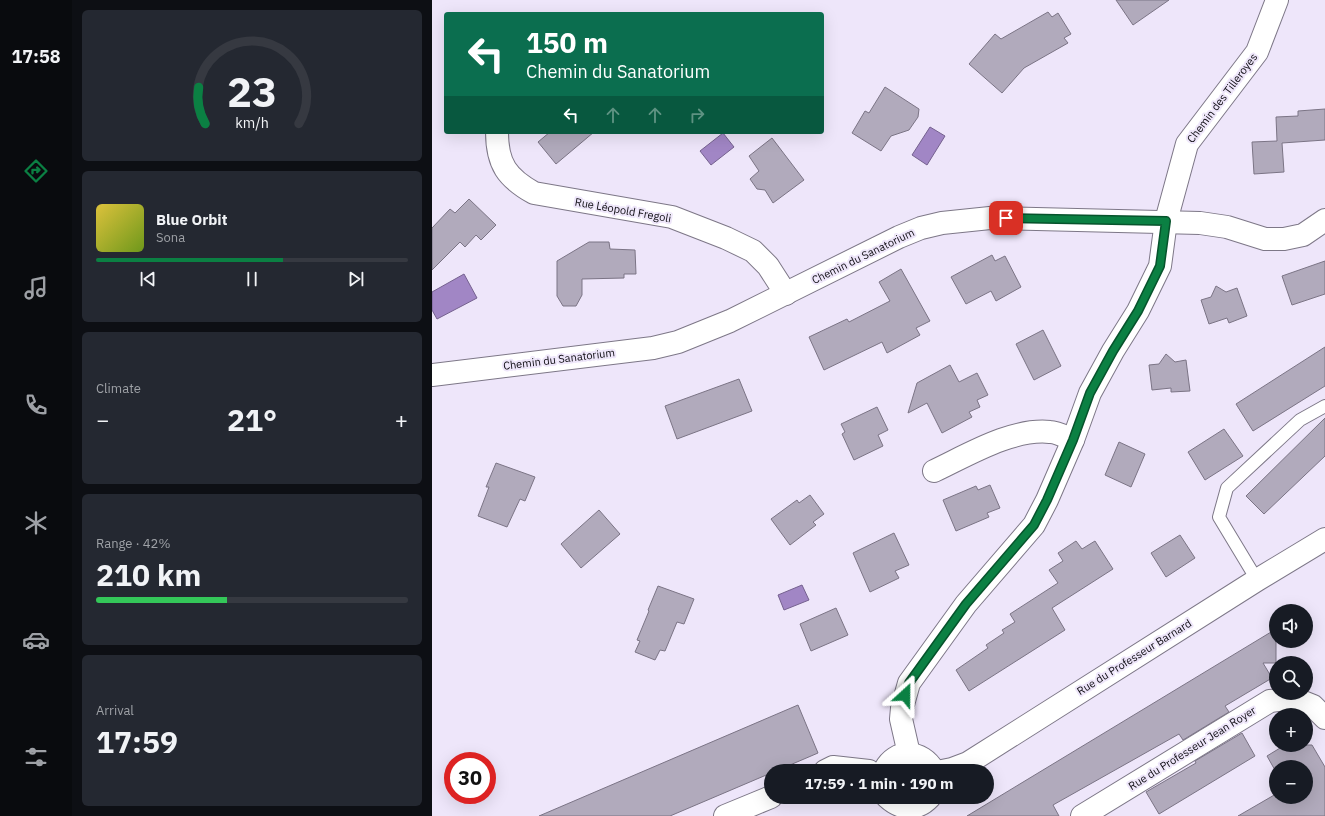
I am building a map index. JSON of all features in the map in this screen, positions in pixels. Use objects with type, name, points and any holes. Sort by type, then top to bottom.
[{"type":"street","name":"Chemin des Tilleroyes","points":[[909,754],[901,719],[902,708],[909,683],[966,604],[1034,525],[1047,500],[1073,440],[1090,393],[1113,351],[1138,311],[1160,266],[1166,221],[1187,144],[1257,52],[1277,0]]},
{"type":"street","name":"Rue Léopold Fregoli","points":[[497,134],[500,155],[504,167],[510,177],[534,193],[672,217],[726,238],[753,252],[768,266],[786,294]]},
{"type":"street","name":"Chemin du Sanatorium","points":[[432,374],[653,348],[678,342],[730,321],[898,237],[921,228],[942,223],[990,218],[1166,221],[1200,223],[1227,227],[1265,239],[1284,239],[1303,235],[1325,220]]},
{"type":"street","points":[[934,471],[1011,436],[1029,432],[1051,432],[1073,440]]},
{"type":"street","name":"Rue du Professeur Barnard","points":[[965,764],[1257,580],[1325,539]]},
{"type":"street","name":"Rue du Professeur Jean Royer","points":[[1082,816],[1270,701],[1293,698],[1313,706],[1325,718]]},
{"type":"street","points":[[888,764],[900,755],[909,754],[925,758],[929,764]]},
{"type":"street","points":[[725,816],[764,800]]},
{"type":"street","points":[[894,807],[910,808],[922,804]]},
{"type":"lane","points":[[1257,580],[1219,517],[1227,488],[1300,420],[1325,406]]},
{"type":"shaded area","points":[[930,127],[945,136],[927,165],[912,155]]},
{"type":"shaded area","points":[[722,134],[724,134],[734,147],[711,165],[700,151]]},
{"type":"shaded area","points":[[464,274],[477,298],[437,319],[432,310],[432,292]]},
{"type":"shaded area","points":[[802,585],[809,600],[784,610],[778,595]]},
{"type":"building","points":[[1116,0],[1169,0],[1133,25]]},
{"type":"building","points":[[1048,12],[1052,17],[1058,13],[1071,34],[1064,38],[1068,43],[1024,68],[1002,93],[969,64],[995,34],[1001,39]]},
{"type":"building","points":[[885,87],[919,109],[918,117],[909,130],[891,136],[881,151],[852,133],[865,111],[869,113]]},
{"type":"building","points":[[1325,109],[1325,140],[1282,143],[1284,172],[1254,174],[1252,142],[1277,141],[1276,117],[1298,116],[1298,111]]},
{"type":"building","points":[[548,134],[592,134],[556,164],[538,142]]},
{"type":"building","points":[[772,138],[804,180],[773,203],[765,190],[757,189],[750,179],[759,171],[749,156]]},
{"type":"building","points":[[469,199],[496,225],[481,240],[476,235],[465,247],[460,242],[432,270],[432,228],[450,209],[455,213]]},
{"type":"building","points":[[589,242],[609,242],[610,249],[635,250],[636,274],[624,274],[624,278],[582,279],[582,295],[576,306],[563,306],[557,296],[557,261]]},
{"type":"building","points":[[992,255],[995,261],[1005,256],[1021,287],[996,301],[991,291],[966,304],[951,277]]},
{"type":"building","points":[[1325,261],[1325,294],[1292,305],[1282,276]]},
{"type":"building","points":[[901,269],[930,321],[916,328],[920,335],[887,353],[882,342],[824,370],[809,337],[847,319],[849,322],[890,301],[879,282]]},
{"type":"building","points":[[1216,286],[1226,292],[1237,288],[1247,316],[1229,323],[1227,318],[1209,324],[1201,300],[1211,297]]},
{"type":"building","points":[[1043,330],[1061,366],[1034,380],[1016,344]]},
{"type":"building","points":[[1325,347],[1325,386],[1253,431],[1236,404]]},
{"type":"building","points":[[1166,354],[1175,362],[1186,360],[1190,391],[1171,392],[1171,388],[1152,390],[1149,365],[1159,364]]},
{"type":"building","points":[[950,365],[959,382],[977,373],[988,395],[977,400],[980,407],[969,412],[972,417],[942,433],[927,403],[908,413],[917,383]]},
{"type":"building","points":[[739,379],[752,411],[677,439],[665,406]]},
{"type":"building","points":[[877,407],[888,430],[878,435],[883,446],[854,460],[842,434],[845,432],[841,424]]},
{"type":"building","points":[[1325,418],[1325,456],[1264,514],[1246,496]]},
{"type":"building","points":[[1224,429],[1243,456],[1205,480],[1188,452]]},
{"type":"building","points":[[1119,442],[1145,454],[1131,487],[1105,475]]},
{"type":"building","points":[[496,463],[535,477],[525,501],[520,499],[507,527],[478,516],[489,487],[486,487]]},
{"type":"building","points":[[990,485],[1000,508],[987,513],[989,517],[956,531],[943,500],[976,486],[978,490]]},
{"type":"building","points":[[810,495],[824,514],[813,522],[816,525],[790,545],[771,519],[797,500],[799,503]]},
{"type":"building","points":[[599,510],[620,534],[581,568],[561,544]]},
{"type":"building","points":[[894,533],[909,565],[895,571],[899,578],[870,592],[853,553]]},
{"type":"building","points":[[1180,535],[1195,558],[1166,577],[1151,553]]},
{"type":"building","points":[[1076,541],[1082,549],[1095,541],[1113,569],[1052,608],[1065,630],[969,691],[956,670],[988,648],[986,645],[1004,633],[1002,630],[1015,622],[1010,614],[1058,583],[1049,570],[1063,561],[1058,553]]},
{"type":"building","points":[[658,586],[694,599],[684,624],[677,622],[665,651],[660,650],[655,660],[635,652],[640,641],[637,640]]},
{"type":"building","points":[[836,608],[848,635],[811,651],[800,624]]},
{"type":"building","points":[[1269,633],[1269,648],[1276,648],[1276,656],[1269,656],[1269,663],[1263,663],[1269,673],[1269,680],[1225,706],[1229,712],[1183,740],[1179,734],[1053,805],[1059,816],[967,816],[987,804],[994,804],[994,800]]},
{"type":"building","points":[[798,705],[818,753],[792,764],[764,764],[764,776],[670,816],[539,816]]},
{"type":"building","points":[[1242,733],[1255,756],[1159,814],[1146,792],[1196,763],[1195,761]]},
{"type":"building","points":[[1313,747],[1325,767],[1325,816],[1238,816],[1269,798],[1269,804],[1313,804],[1313,760],[1269,760],[1267,756],[1274,752],[1313,752]]},
{"type":"route","points":[[905,695],[909,683],[966,604],[1034,525],[1047,500],[1073,440],[1090,393],[1113,351],[1138,311],[1160,266],[1166,221],[1006,218]]}]
